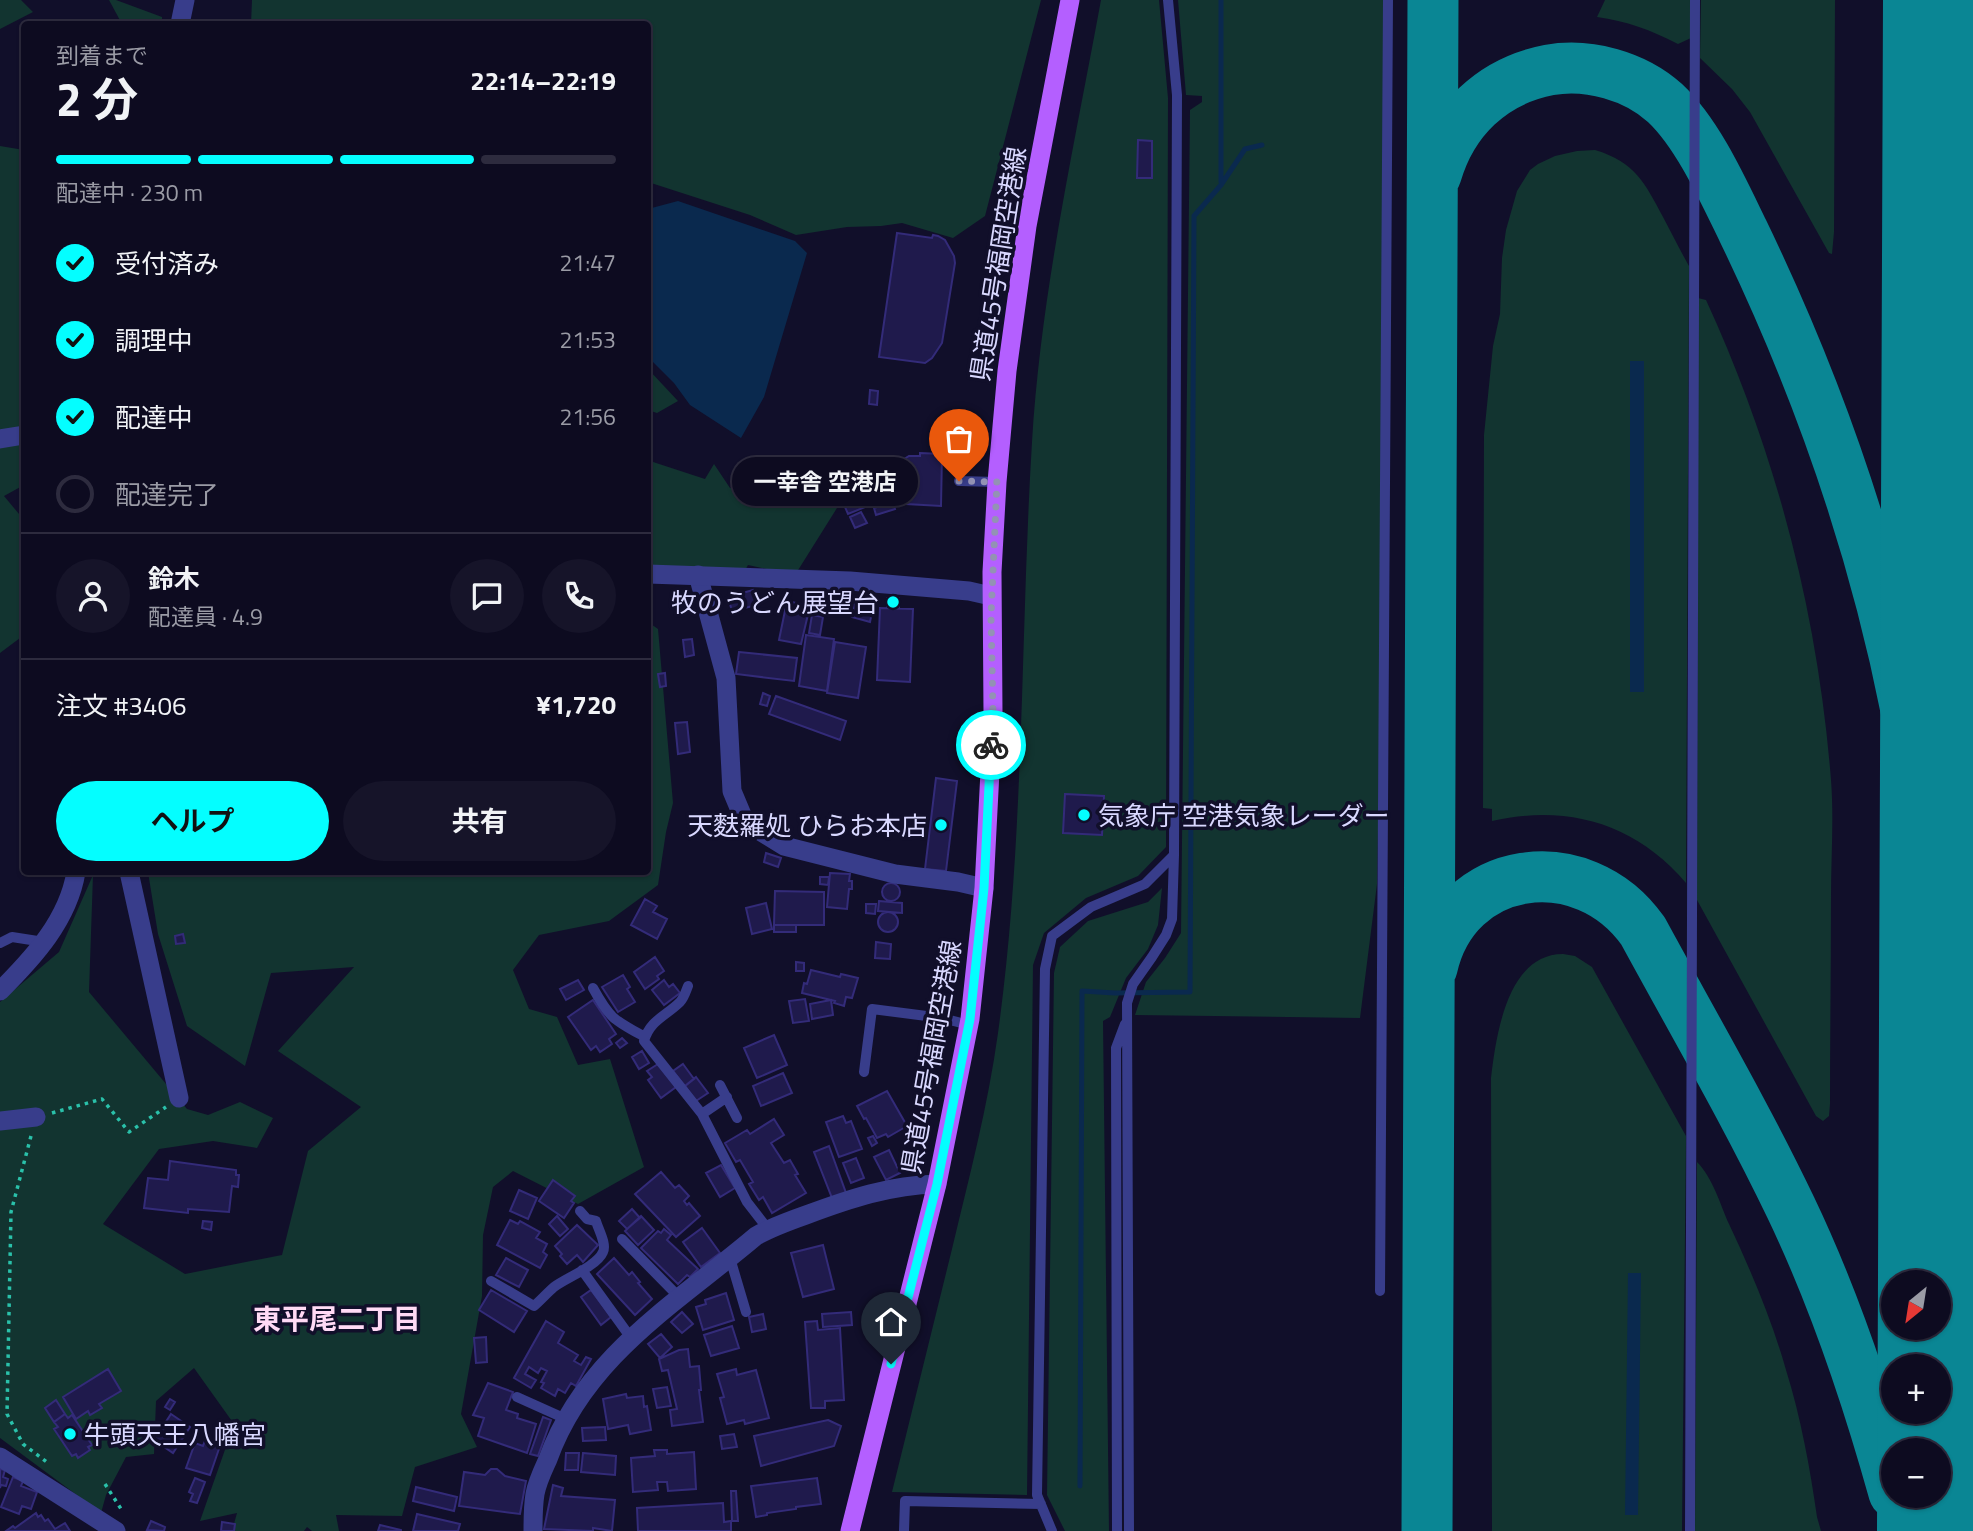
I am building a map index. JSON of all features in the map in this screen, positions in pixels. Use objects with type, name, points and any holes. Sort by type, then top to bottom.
[{"type":"main road","name":"県道45号福岡空港線","points":[[850,1531],[937,1184],[969,1025],[984,888],[991,596],[997,482],[1007,371],[1027,226],[1070,0]]},
{"type":"street","points":[[181,21],[185,0]]},
{"type":"street","points":[[0,439],[21,436]]},
{"type":"street","points":[[651,574],[850,580],[939,594],[991,596]]},
{"type":"street","points":[[698,575],[726,678],[732,791],[745,822],[784,846],[847,856],[984,888]]},
{"type":"street","points":[[0,991],[44,942],[66,906],[75,875]]},
{"type":"street","points":[[130,875],[179,1098]]},
{"type":"street","points":[[0,1121],[36,1117]]},
{"type":"street","points":[[533,1531],[535,1492],[566,1419],[595,1375],[678,1296],[768,1229],[837,1203],[900,1186],[937,1184]]},
{"type":"street","points":[[0,1457],[117,1531]]},
{"type":"lane","points":[[1129,1531],[1127,1003],[1133,984],[1159,946],[1172,919],[1174,855],[1177,95],[1168,0]]},
{"type":"lane","points":[[1380,1292],[1388,0]]},
{"type":"lane","points":[[1690,1531],[1695,0]]},
{"type":"lane","points":[[959,481],[997,482]]},
{"type":"lane","points":[[1052,1531],[1037,1495],[1045,969],[1052,936],[1091,907],[1145,884],[1174,855]]},
{"type":"lane","points":[[0,943],[12,937],[44,942]]},
{"type":"lane","points":[[688,986],[682,1000],[654,1022],[644,1041],[702,1114],[747,1202],[768,1229]]},
{"type":"lane","points":[[593,988],[614,1020],[645,1037]]},
{"type":"lane","points":[[864,1072],[872,1009],[942,1018],[969,1025]]},
{"type":"lane","points":[[1117,1531],[1116,1048],[1128,1018]]},
{"type":"lane","points":[[720,1085],[737,1118]]},
{"type":"lane","points":[[702,1114],[727,1097]]},
{"type":"lane","points":[[491,1281],[534,1306],[556,1286],[600,1257],[604,1247],[596,1220],[587,1219],[580,1211]]},
{"type":"lane","points":[[622,1239],[678,1296]]},
{"type":"lane","points":[[730,1258],[746,1312]]},
{"type":"lane","points":[[582,1270],[631,1338]]},
{"type":"lane","points":[[517,1396],[566,1419]]},
{"type":"lane","points":[[904,1531],[905,1501],[1041,1504]]},
{"type":"path","points":[[52,1466],[23,1444],[7,1414],[11,1212],[36,1117],[102,1099],[129,1132],[179,1098]]},
{"type":"path","points":[[105,1484],[122,1511]]},
{"type":"green space","points":[[0,0],[21,0],[33,12],[0,29]]},
{"type":"green space","points":[[109,0],[116,0],[162,17],[162,21],[120,21]]},
{"type":"green space","points":[[252,0],[1041,0],[985,216],[953,238],[902,223],[847,227],[796,235],[750,215],[651,183],[651,21],[251,21]]},
{"type":"green space","points":[[1101,0],[1159,0],[1168,98],[1166,847],[1138,876],[1086,898],[1044,933],[1033,965],[1027,1495],[892,1492],[978,1142],[998,1033],[1013,886],[1036,386],[1060,220]]},
{"type":"green space","points":[[1178,0],[1385,0],[1384,508],[1377,884],[1360,1018],[1135,1015],[1146,982],[1181,933],[1190,110],[1202,102],[1202,96],[1186,95]]},
{"type":"green space","points":[[1605,0],[1691,0],[1691,38],[1678,44],[1638,27],[1597,17]]},
{"type":"green space","points":[[1701,0],[1835,0],[1832,254],[1750,112],[1732,89],[1700,58]]},
{"type":"green space","points":[[0,146],[21,150],[21,487],[4,496],[21,516],[21,637],[0,653]]},
{"type":"green space","points":[[1595,150],[1620,161],[1637,175],[1689,266],[1686,883],[1666,862],[1645,846],[1598,823],[1547,815],[1492,821],[1492,809],[1483,808],[1484,435],[1493,346],[1500,314],[1506,230],[1517,191],[1530,170],[1555,156]]},
{"type":"green space","points":[[1698,298],[1706,300],[1731,357],[1773,475],[1790,535],[1816,656],[1825,718],[1832,809],[1830,1104],[1829,1116],[1823,1121],[1816,1116],[1697,900]]},
{"type":"green space","points":[[651,372],[678,401],[657,413],[651,411]]},
{"type":"green space","points":[[651,461],[705,479],[714,464],[730,488],[813,470],[837,508],[795,575],[748,565],[738,583],[651,577]]},
{"type":"green space","points":[[651,624],[658,629],[673,803],[658,885],[609,921],[539,935],[513,970],[529,1009],[557,1017],[578,1065],[610,1059],[644,1167],[578,1204],[513,1171],[493,1187],[483,1235],[482,1296],[461,1414],[477,1447],[415,1467],[402,1516],[336,1515],[339,1531],[312,1531],[307,1527],[304,1531],[232,1531],[237,1513],[200,1521],[234,1424],[194,1368],[156,1401],[154,1454],[126,1457],[106,1495],[101,1513],[0,1438],[0,1002],[59,952],[93,875],[89,992],[187,1109],[208,1115],[240,1102],[273,1118],[257,1148],[213,1141],[159,1149],[103,1224],[185,1274],[282,1255],[308,1151],[361,1107],[278,1051],[354,967],[271,973],[245,1066],[187,1026],[158,934],[148,875],[651,875]]},
{"type":"green space","points":[[1162,888],[1158,925],[1148,949],[1126,978],[1110,1017],[1103,1021],[1109,1531],[1065,1531],[1047,1495],[1054,973],[1060,947],[1088,921],[1148,902]]},
{"type":"green space","points":[[1563,954],[1575,956],[1592,967],[1686,1136],[1682,1531],[1492,1531],[1491,1078],[1501,1020],[1517,982],[1529,967],[1544,958]]},
{"type":"green space","points":[[1697,1162],[1716,1192],[1774,1333],[1801,1425],[1821,1531],[1695,1531]]},
{"type":"water","points":[[678,201],[795,241],[807,253],[764,397],[741,438],[690,405],[674,383],[651,360],[651,208]]},
{"type":"water","points":[[1630,361],[1644,361],[1644,692],[1630,692]]},
{"type":"water","points":[[1628,1273],[1641,1273],[1638,1515],[1625,1515]]},
{"type":"building","points":[[1138,140],[1152,141],[1152,178],[1137,178]]},
{"type":"building","points":[[897,233],[932,238],[933,235],[938,236],[945,240],[954,256],[942,343],[925,363],[879,357]]},
{"type":"building","points":[[870,390],[878,391],[877,405],[869,404]]},
{"type":"building","points":[[920,453],[942,454],[941,506],[906,504],[893,466],[909,456],[920,456]]},
{"type":"building","points":[[885,484],[886,489],[870,494],[869,489]]},
{"type":"building","points":[[864,491],[870,505],[848,514],[842,500]]},
{"type":"building","points":[[889,491],[892,498],[875,504],[873,497]]},
{"type":"building","points":[[893,502],[895,509],[876,515],[874,508]]},
{"type":"building","points":[[861,512],[867,523],[855,528],[850,517]]},
{"type":"building","points":[[753,590],[757,605],[732,611],[728,597]]},
{"type":"building","points":[[856,598],[874,603],[870,622],[852,617]]},
{"type":"building","points":[[887,598],[899,598],[899,608],[887,607]]},
{"type":"building","points":[[787,601],[810,606],[801,644],[779,640]]},
{"type":"building","points":[[880,608],[913,609],[910,682],[877,680]]},
{"type":"building","points":[[812,615],[823,617],[820,635],[809,633]]},
{"type":"building","points":[[806,635],[834,639],[827,691],[799,686]]},
{"type":"building","points":[[692,639],[694,655],[685,657],[683,640]]},
{"type":"building","points":[[835,642],[866,647],[858,698],[827,693]]},
{"type":"building","points":[[739,652],[797,658],[794,681],[736,674]]},
{"type":"building","points":[[665,673],[666,686],[660,687],[658,674]]},
{"type":"building","points":[[763,693],[770,696],[767,706],[760,704]]},
{"type":"building","points":[[776,696],[846,721],[840,740],[769,714]]},
{"type":"building","points":[[687,722],[690,752],[678,754],[675,723]]},
{"type":"building","name":"天麩羅処 ひらお本店","points":[[936,778],[957,781],[946,871],[925,869]]},
{"type":"building","name":"気象庁 空港気象レーダー","points":[[1065,794],[1104,796],[1102,835],[1063,833]]},
{"type":"building","points":[[766,853],[781,858],[778,867],[764,862]]},
{"type":"building","points":[[830,873],[850,874],[852,889],[849,889],[847,909],[827,907]]},
{"type":"building","points":[[820,877],[829,877],[828,885],[820,884]]},
{"type":"building","points":[[891,883],[899,888],[900,892],[895,900],[891,901],[883,896],[882,892],[887,884]]},
{"type":"building","points":[[775,891],[824,892],[824,925],[774,925]]},
{"type":"building","points":[[645,899],[657,906],[653,912],[667,919],[657,939],[631,925]]},
{"type":"building","points":[[879,901],[902,903],[902,913],[878,911]]},
{"type":"building","points":[[766,903],[772,929],[752,934],[746,908]]},
{"type":"building","points":[[866,904],[876,904],[875,914],[866,913]]},
{"type":"building","points":[[888,912],[895,915],[898,922],[895,929],[888,932],[881,929],[878,922],[881,915]]},
{"type":"building","points":[[774,925],[796,925],[796,932],[774,932]]},
{"type":"building","points":[[183,934],[185,943],[176,944],[175,936]]},
{"type":"building","points":[[876,942],[891,944],[890,959],[875,958]]},
{"type":"building","points":[[655,957],[664,971],[657,976],[659,979],[645,989],[634,972]]},
{"type":"building","points":[[796,962],[804,963],[804,971],[796,971]]},
{"type":"building","points":[[811,970],[858,978],[852,998],[846,997],[844,1006],[834,1003],[835,1001],[802,993]]},
{"type":"building","points":[[623,975],[635,1002],[618,1012],[602,987]]},
{"type":"building","points":[[578,980],[584,990],[566,1000],[560,989]]},
{"type":"building","points":[[664,980],[669,987],[673,984],[680,993],[664,1005],[652,990]]},
{"type":"building","points":[[805,999],[809,1021],[793,1023],[789,1001]]},
{"type":"building","points":[[593,1000],[616,1034],[609,1039],[612,1044],[600,1052],[596,1046],[591,1050],[568,1017]]},
{"type":"building","points":[[831,1000],[833,1015],[812,1019],[810,1004]]},
{"type":"building","points":[[774,1035],[787,1065],[757,1078],[744,1048]]},
{"type":"building","points":[[622,1038],[627,1043],[620,1048],[616,1043]]},
{"type":"building","points":[[642,1051],[649,1063],[639,1069],[632,1057]]},
{"type":"building","points":[[658,1064],[676,1087],[661,1098],[648,1080],[652,1077],[647,1071]]},
{"type":"building","points":[[683,1064],[694,1079],[685,1086],[673,1071]]},
{"type":"building","points":[[783,1073],[792,1093],[761,1106],[753,1086]]},
{"type":"building","points":[[696,1077],[708,1093],[696,1101],[685,1086]]},
{"type":"building","points":[[887,1091],[907,1126],[888,1137],[886,1134],[877,1138],[857,1106]]},
{"type":"building","points":[[843,1116],[846,1123],[851,1121],[862,1149],[839,1157],[826,1122]]},
{"type":"building","points":[[774,1119],[784,1135],[771,1143],[784,1163],[790,1160],[806,1193],[772,1213],[763,1197],[759,1200],[749,1184],[753,1182],[740,1160],[736,1162],[725,1143],[747,1130],[750,1134]]},
{"type":"building","points":[[873,1136],[877,1143],[872,1146],[868,1138]]},
{"type":"building","points":[[829,1146],[846,1193],[832,1198],[814,1152]]},
{"type":"building","points":[[889,1150],[900,1173],[886,1180],[874,1157]]},
{"type":"building","points":[[856,1158],[864,1178],[851,1183],[843,1163]]},
{"type":"building","points":[[170,1161],[236,1170],[236,1175],[239,1175],[238,1187],[232,1186],[229,1212],[188,1209],[188,1213],[144,1208],[148,1178],[168,1180]]},
{"type":"building","points":[[721,1165],[735,1188],[720,1197],[706,1173]]},
{"type":"building","points":[[661,1172],[675,1188],[679,1185],[689,1196],[684,1201],[700,1216],[676,1237],[635,1194]]},
{"type":"building","points":[[553,1180],[575,1196],[571,1201],[574,1203],[564,1218],[539,1201]]},
{"type":"building","points":[[519,1190],[537,1198],[528,1219],[510,1211]]},
{"type":"building","points":[[632,1209],[640,1218],[627,1229],[619,1221]]},
{"type":"building","points":[[557,1216],[568,1229],[560,1236],[549,1224]]},
{"type":"building","points":[[641,1216],[654,1230],[638,1245],[625,1231]]},
{"type":"building","points":[[510,1220],[518,1224],[520,1221],[540,1232],[536,1238],[547,1244],[543,1252],[547,1255],[540,1268],[497,1245]]},
{"type":"building","points":[[203,1221],[212,1222],[211,1230],[202,1228]]},
{"type":"building","points":[[577,1225],[598,1245],[583,1262],[577,1255],[567,1264],[555,1246]]},
{"type":"building","points":[[702,1228],[720,1253],[701,1267],[683,1242]]},
{"type":"building","points":[[664,1229],[671,1235],[667,1240],[698,1269],[678,1284],[641,1248],[658,1231],[661,1233]]},
{"type":"building","points":[[823,1245],[834,1289],[803,1297],[791,1253]]},
{"type":"building","points":[[506,1258],[528,1270],[519,1287],[496,1275]]},
{"type":"building","points":[[614,1258],[629,1275],[632,1272],[652,1299],[635,1315],[597,1274]]},
{"type":"building","points":[[491,1290],[527,1311],[514,1332],[479,1310]]},
{"type":"building","points":[[591,1290],[611,1317],[601,1325],[581,1297]]},
{"type":"building","points":[[726,1293],[734,1320],[703,1330],[696,1307],[706,1304],[705,1300]]},
{"type":"building","points":[[682,1312],[693,1324],[682,1333],[671,1322]]},
{"type":"building","points":[[851,1312],[852,1325],[823,1327],[822,1314]]},
{"type":"building","points":[[763,1314],[766,1329],[752,1332],[749,1317]]},
{"type":"building","points":[[546,1321],[564,1332],[558,1343],[578,1355],[574,1361],[581,1365],[586,1357],[591,1359],[576,1386],[571,1383],[565,1393],[558,1389],[555,1396],[541,1388],[547,1371],[541,1368],[538,1373],[529,1367],[525,1374],[536,1380],[531,1388],[514,1378]]},
{"type":"building","points":[[817,1321],[818,1330],[840,1328],[844,1400],[825,1401],[825,1408],[811,1408],[805,1322]]},
{"type":"building","points":[[732,1326],[739,1348],[711,1356],[704,1335]]},
{"type":"building","points":[[661,1334],[672,1347],[660,1358],[648,1344]]},
{"type":"building","points":[[486,1337],[487,1362],[476,1363],[474,1338]]},
{"type":"building","points":[[688,1349],[690,1367],[699,1366],[703,1422],[672,1426],[670,1410],[677,1409],[668,1370],[662,1371],[659,1359]]},
{"type":"building","points":[[108,1369],[121,1391],[99,1404],[102,1408],[90,1415],[88,1411],[76,1419],[63,1397]]},
{"type":"building","points":[[736,1369],[737,1375],[756,1370],[769,1418],[745,1424],[744,1420],[727,1424],[720,1398],[724,1397],[717,1374]]},
{"type":"building","points":[[488,1383],[513,1392],[506,1410],[518,1414],[517,1418],[536,1424],[527,1453],[478,1436],[484,1418],[473,1415]]},
{"type":"building","points":[[667,1387],[671,1406],[657,1408],[653,1389]]},
{"type":"building","points":[[626,1394],[627,1398],[643,1396],[651,1430],[630,1434],[628,1425],[608,1429],[603,1399]]},
{"type":"building","points":[[170,1399],[175,1402],[170,1410],[165,1407]]},
{"type":"building","points":[[56,1400],[65,1414],[54,1422],[45,1408]]},
{"type":"building","points":[[65,1414],[68,1418],[72,1415],[92,1445],[88,1447],[90,1450],[78,1458],[76,1454],[72,1456],[54,1429],[58,1427],[54,1422]]},
{"type":"building","points":[[171,1414],[190,1427],[173,1453],[154,1440]]},
{"type":"building","points":[[543,1417],[551,1420],[538,1456],[530,1454]]},
{"type":"building","points":[[828,1420],[841,1426],[834,1446],[761,1466],[754,1436]]},
{"type":"building","points":[[605,1427],[606,1440],[583,1441],[582,1428]]},
{"type":"building","points":[[734,1434],[737,1447],[722,1449],[720,1436]]},
{"type":"building","points":[[206,1438],[221,1443],[210,1475],[186,1468],[195,1443],[203,1446]]},
{"type":"building","points":[[654,1450],[667,1450],[667,1454],[694,1452],[696,1489],[668,1491],[667,1482],[657,1482],[658,1490],[633,1492],[631,1458],[655,1456]]},
{"type":"building","points":[[566,1453],[579,1453],[578,1470],[565,1470]]},
{"type":"building","points":[[583,1453],[616,1456],[615,1475],[581,1472]]},
{"type":"building","points":[[0,1469],[5,1470],[3,1477],[8,1479],[6,1486],[1,1485],[0,1488]]},
{"type":"building","points":[[491,1469],[526,1481],[520,1514],[459,1506],[464,1472],[485,1475]]},
{"type":"building","points":[[13,1477],[23,1481],[21,1486],[37,1492],[31,1509],[22,1506],[19,1514],[1,1507]]},
{"type":"building","points":[[195,1478],[205,1482],[197,1503],[190,1501],[193,1494],[189,1492]]},
{"type":"building","points":[[817,1478],[821,1504],[756,1517],[751,1486]]},
{"type":"building","points":[[553,1485],[563,1488],[561,1496],[615,1500],[612,1531],[593,1528],[593,1531],[544,1529]]},
{"type":"building","points":[[416,1487],[457,1497],[454,1511],[413,1501]]},
{"type":"building","points":[[731,1491],[736,1491],[738,1521],[732,1521]]},
{"type":"building","points":[[723,1503],[724,1522],[731,1521],[731,1531],[638,1531],[637,1508]]},
{"type":"building","points":[[36,1513],[45,1521],[48,1519],[55,1529],[65,1523],[70,1531],[6,1531]]},
{"type":"building","points":[[417,1514],[460,1524],[458,1531],[413,1531]]},
{"type":"building","points":[[151,1521],[165,1527],[164,1531],[147,1530]]},
{"type":"building","points":[[222,1522],[235,1524],[234,1531],[221,1531]]},
{"type":"building","points":[[380,1525],[401,1530],[401,1531],[378,1531]]},
{"type":"waterway","points":[[1221,0],[1221,182]]},
{"type":"waterway","points":[[1080,1486],[1082,991],[1190,992],[1194,216],[1221,185],[1245,149],[1262,145]]},
{"type":"taxiway","points":[[1427,1531],[1433,0]]},
{"type":"taxiway","points":[[1436,175],[1452,137],[1477,106],[1510,83],[1528,75],[1564,68],[1595,70],[1640,85],[1665,103],[1699,146],[1743,231],[1795,347],[1840,466],[1877,587],[1906,710],[1925,821],[1942,1009]]},
{"type":"taxiway","points":[[1944,644],[1956,525],[1973,429]]},
{"type":"taxiway","points":[[1432,968],[1445,933],[1466,906],[1493,888],[1524,878],[1556,878],[1588,886],[1618,904],[1643,931],[1756,1138],[1791,1208],[1849,1349],[1881,1448]]},
{"type":"taxiway","points":[[1943,1438],[1953,1336],[1973,1222]]},
{"type":"runway","points":[[1940,1531],[1946,0]]},
{"type":"way so far","points":[[959,481],[997,482],[992,572],[991,745]]},
{"type":"place","name":"一幸舎 空港店","points":[[959,481]]},
{"type":"place","name":"牧のうどん展望台","points":[[893,602]]},
{"type":"place","name":"気象庁 空港気象レーダー","points":[[1084,815]]},
{"type":"place","name":"天麩羅処 ひらお本店","points":[[941,825]]},
{"type":"place","name":"牛頭天王八幡宮","points":[[70,1434]]},
{"type":"district","name":"東平尾二丁目","points":[[337,1318]]},
{"type":"route","points":[[891,1364],[937,1184],[970,1019],[984,888],[991,745]]}]
